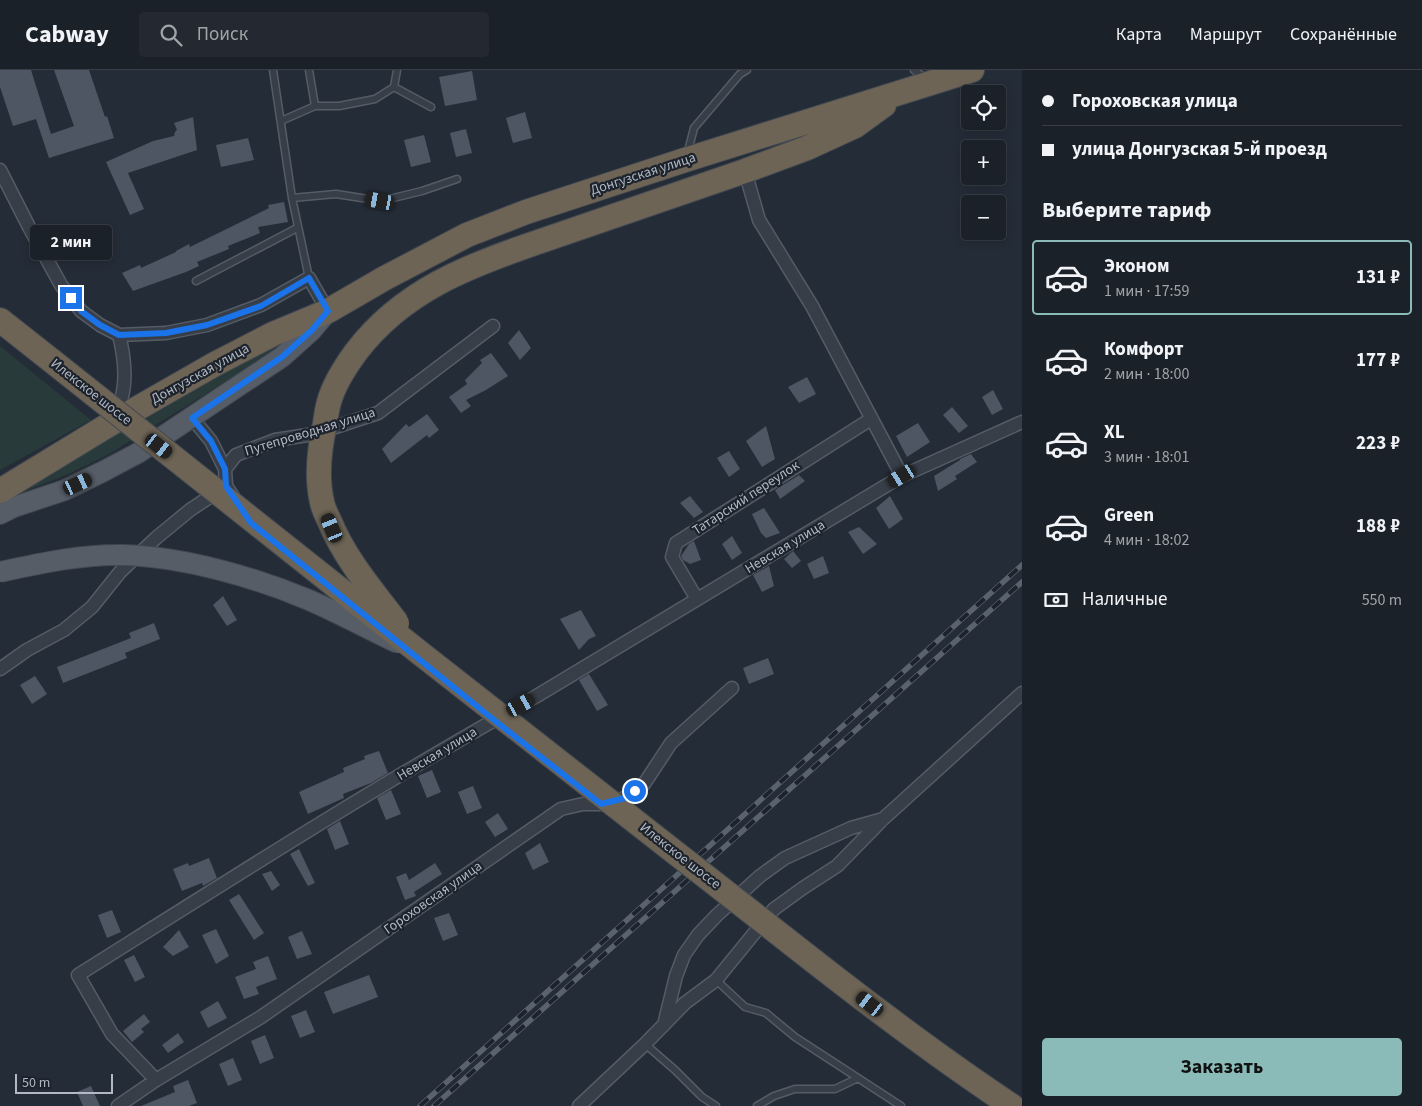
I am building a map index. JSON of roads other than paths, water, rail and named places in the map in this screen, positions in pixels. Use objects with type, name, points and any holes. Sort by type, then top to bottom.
[{"type":"highway","name":"Донгузская улица","points":[[0,491],[110,424],[215,364],[272,334],[328,311],[466,235],[526,212],[685,160],[904,92],[922,76],[972,70]]},
{"type":"highway","points":[[420,653],[348,559],[322,504],[318,466],[330,400],[344,368],[367,338],[394,312],[422,292],[454,274],[493,258],[807,148],[855,126],[904,92]]},
{"type":"highway","name":"Илекское шоссе","points":[[0,320],[420,653],[815,962],[974,1081],[1012,1106]]},
{"type":"main road","name":"Донгузская улица","points":[[0,514],[14,507],[65,490],[138,454],[282,357],[312,330],[328,311]]},
{"type":"main road","points":[[0,572],[86,556],[124,555],[162,559],[213,568],[261,582],[310,600],[420,653]]},
{"type":"street","points":[[0,170],[29,228],[61,285],[81,311],[100,325],[119,335],[166,333],[207,325],[261,306],[309,278],[328,311]]},
{"type":"street","points":[[745,171],[759,220],[812,306],[902,476]]},
{"type":"street","name":"Путепроводная улица","points":[[225,469],[236,455],[275,440],[314,434],[378,413],[493,326]]},
{"type":"street","points":[[110,424],[121,401],[124,380],[124,353],[119,335]]},
{"type":"street","points":[[192,418],[211,441],[225,469],[226,486],[251,523],[601,804]]},
{"type":"street","name":"Татарский переулок","points":[[697,599],[672,557],[676,543],[871,419]]},
{"type":"street","name":"Невская улица","points":[[156,1080],[112,1034],[78,975],[312,827],[535,697],[902,476],[1022,422]]},
{"type":"street","points":[[0,669],[28,650],[64,630],[92,607],[120,572],[156,538],[190,510],[226,486]]},
{"type":"street","name":"Гороховская улица","points":[[118,1106],[156,1080],[261,1017],[561,809],[583,804],[601,804],[625,798],[644,784],[671,743],[732,688]]},
{"type":"street","points":[[579,1106],[646,1044],[685,1004],[716,980],[774,909],[837,866],[883,819],[1022,693]]},
{"type":"street","points":[[664,1026],[676,976],[684,955],[717,915],[760,876],[785,858],[851,828],[883,819]]},
{"type":"lane","points":[[273,70],[292,198],[309,278]]},
{"type":"lane","points":[[309,70],[315,106]]},
{"type":"lane","points":[[281,121],[315,106],[339,106],[375,99],[394,87],[397,70]]},
{"type":"lane","points":[[685,160],[694,128],[740,74],[747,70]]},
{"type":"lane","points":[[394,87],[431,107]]},
{"type":"lane","points":[[292,198],[336,194],[380,201],[422,191],[457,179]]},
{"type":"lane","points":[[196,281],[298,228]]},
{"type":"lane","points":[[716,980],[745,1006],[766,1013],[795,1037],[901,1106]]},
{"type":"lane","points":[[646,1044],[702,1097],[716,1106]]},
{"type":"lane","points":[[757,1106],[774,1096],[795,1090],[835,1089],[858,1078]]},
{"type":"railway","points":[[420,1106],[1022,565]]},
{"type":"railway","points":[[434,1106],[1022,582]]}]
